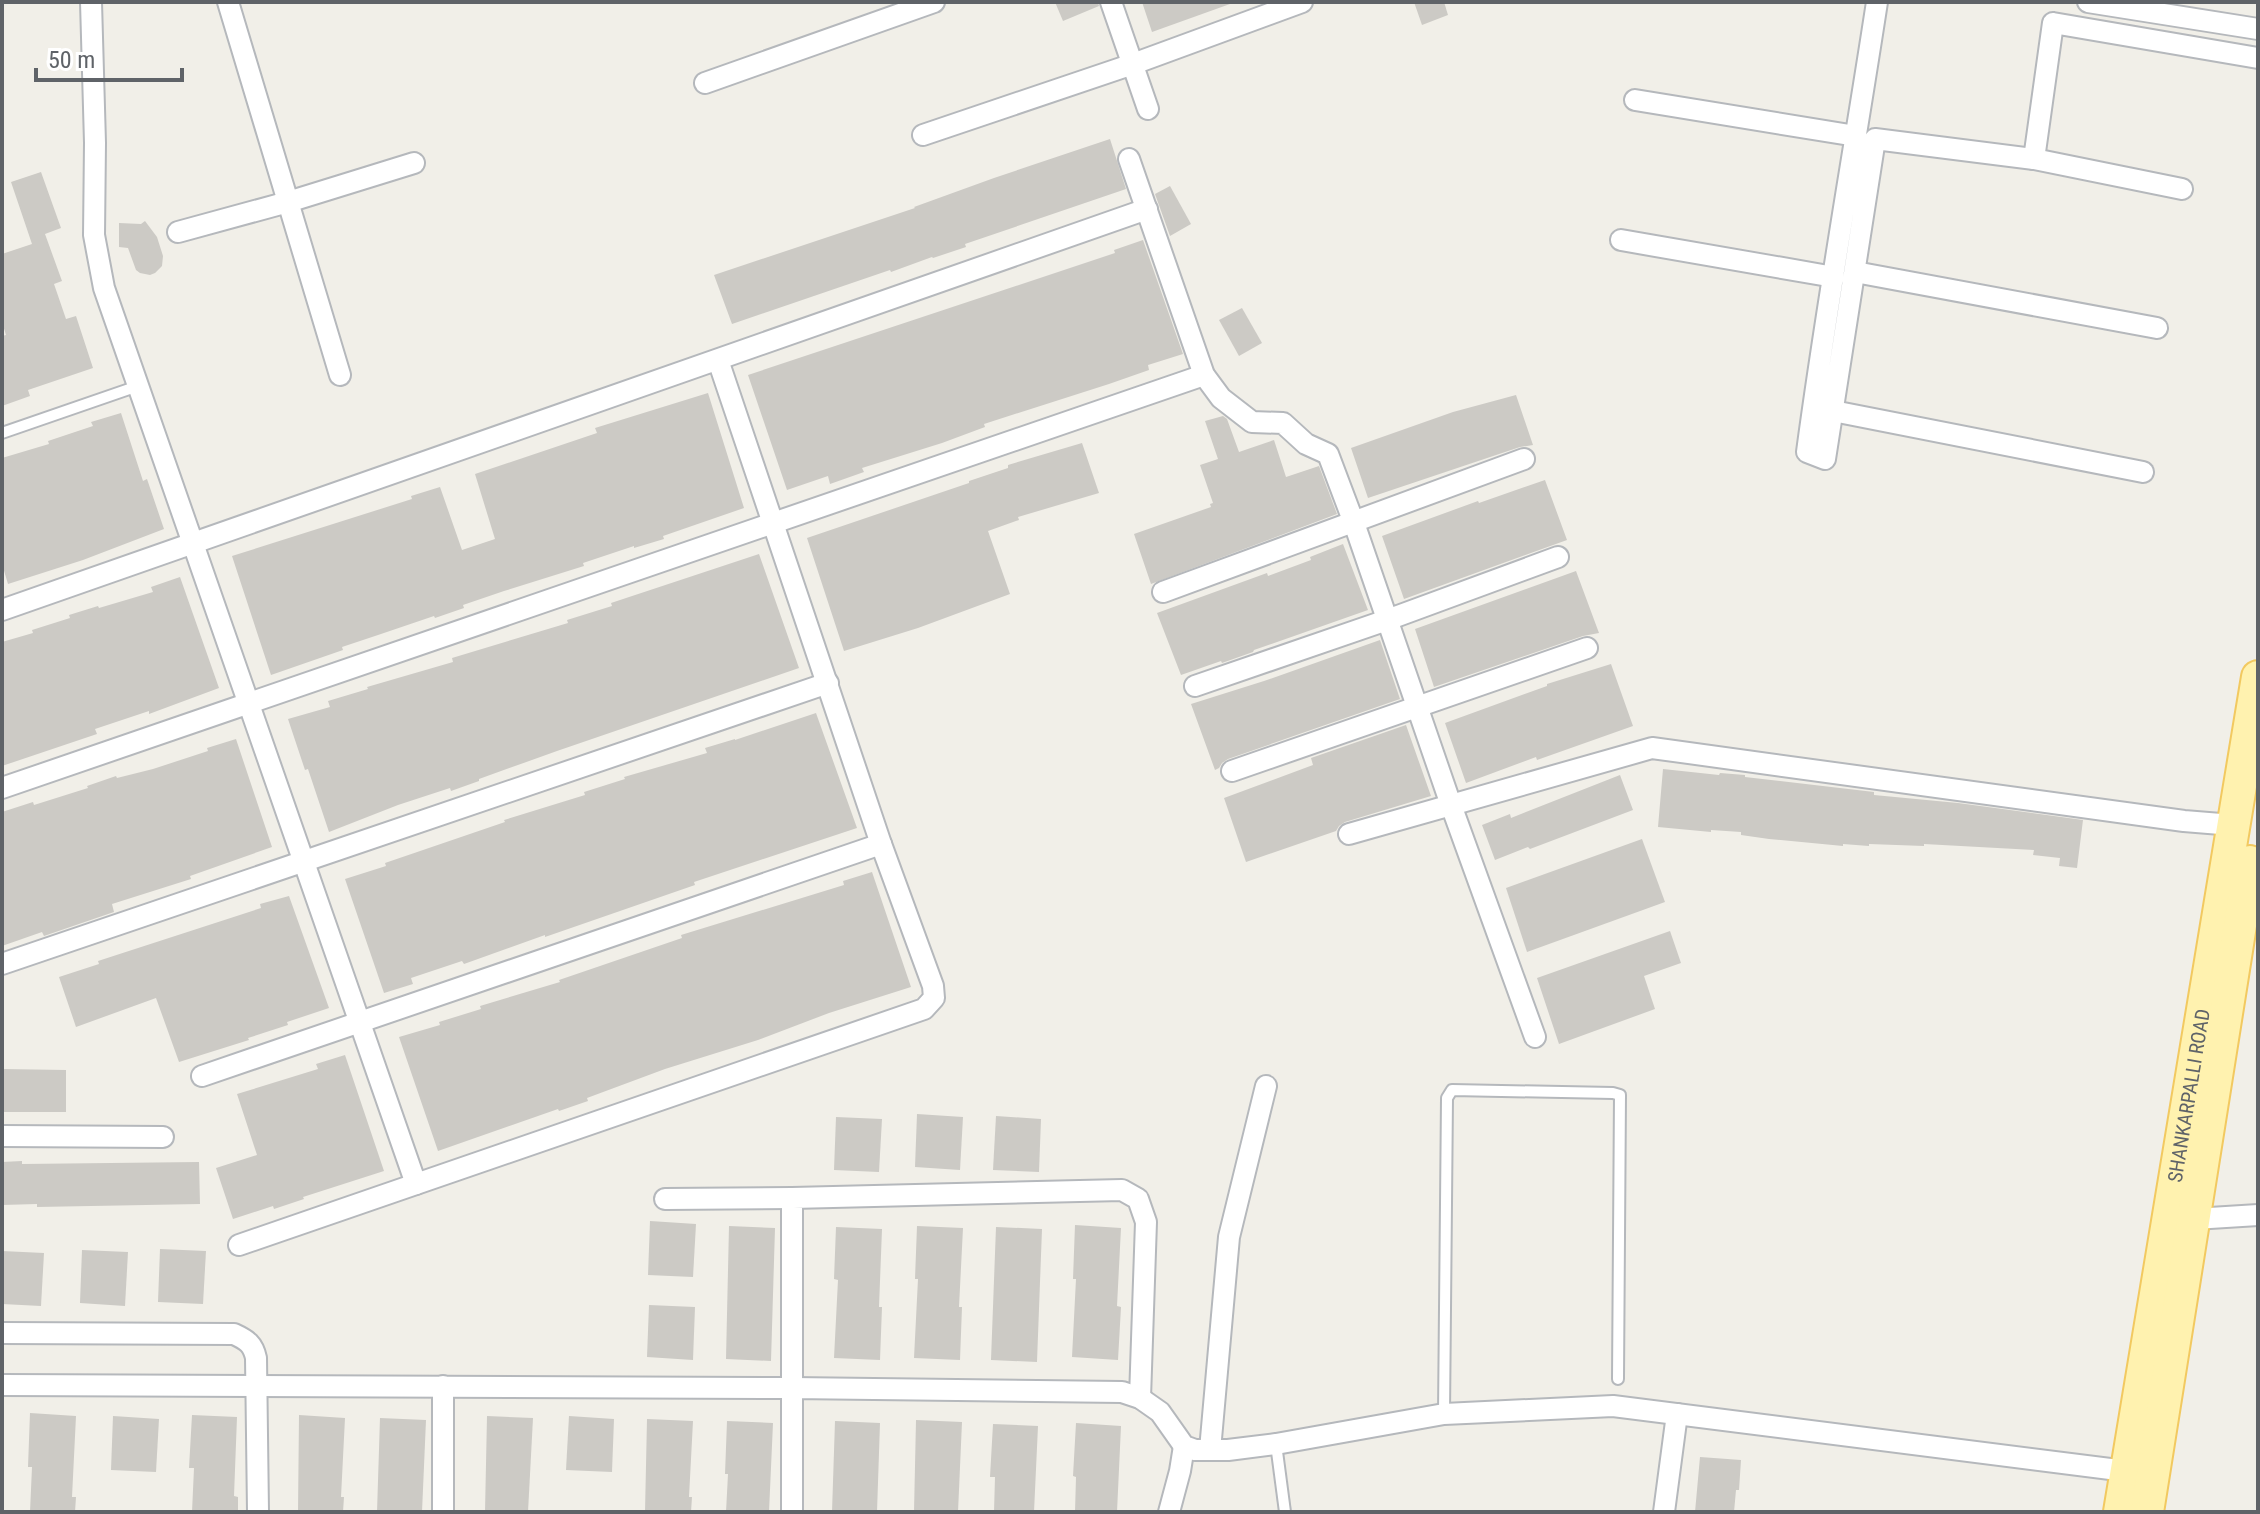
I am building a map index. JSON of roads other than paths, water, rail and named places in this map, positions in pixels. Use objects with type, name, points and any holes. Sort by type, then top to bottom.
[{"type":"main road","name":"SHANKARPALLI ROAD","points":[[2147,1512],[2194,1219],[2246,816],[2258,677]]},
{"type":"main road","name":"SHANKARPALLI ROAD","points":[[2120,1512],[2246,816]]},
{"type":"street","points":[[91,2],[94,235],[104,288],[416,1184]]},
{"type":"street","points":[[228,2],[340,375]]},
{"type":"street","points":[[705,83],[934,2]]},
{"type":"street","points":[[1111,2],[1148,109]]},
{"type":"street","points":[[923,135],[1133,64],[1302,2]]},
{"type":"street","points":[[1877,2],[1807,452],[1825,459],[1875,139],[2034,159],[2182,189]]},
{"type":"street","points":[[2088,2],[2258,29]]},
{"type":"street","points":[[2034,159],[2053,23],[2258,58]]},
{"type":"street","points":[[1635,100],[1856,136]]},
{"type":"street","points":[[1129,159],[1204,375],[1221,398],[1252,422],[1283,423],[1306,444],[1328,454],[1535,1037]]},
{"type":"street","points":[[178,232],[414,163]]},
{"type":"street","points":[[2,610],[1147,209]]},
{"type":"street","points":[[1621,240],[1834,277]]},
{"type":"street","points":[[1855,272],[2157,328]]},
{"type":"street","points":[[239,1245],[924,1009],[934,998],[933,986],[881,844],[718,360]]},
{"type":"street","points":[[2,788],[1204,375]]},
{"type":"street","points":[[1833,411],[2143,472]]},
{"type":"street","points":[[1163,592],[1524,459]]},
{"type":"street","points":[[1195,686],[1558,557]]},
{"type":"street","points":[[1232,771],[1587,648]]},
{"type":"street","points":[[2,964],[828,683]]},
{"type":"street","points":[[1349,834],[1652,748],[2184,821],[2246,816]]},
{"type":"street","points":[[202,1076],[881,844]]},
{"type":"street","points":[[1210,1450],[1229,1237],[1266,1086]]},
{"type":"street","points":[[2,1136],[163,1137]]},
{"type":"street","points":[[665,1199],[1122,1190],[1138,1199],[1146,1222],[1140,1398]]},
{"type":"street","points":[[792,1198],[792,1512]]},
{"type":"street","points":[[2194,1219],[2258,1215]]},
{"type":"street","points":[[2,1333],[234,1334],[248,1341],[254,1348],[258,1512]]},
{"type":"street","points":[[2,1385],[1122,1392],[1140,1398],[1160,1412],[1184,1446],[1195,1450],[1276,1444],[1444,1414],[1613,1406],[2126,1471]]},
{"type":"street","points":[[443,1386],[443,1512]]},
{"type":"street","points":[[1664,1512],[1677,1414]]},
{"type":"street","points":[[1169,1512],[1184,1446]]},
{"type":"lane","points":[[2,433],[138,386]]},
{"type":"lane","points":[[1444,1414],[1447,1098],[1452,1090],[1620,1095],[1618,1379]]},
{"type":"lane","points":[[1276,1444],[1285,1512]]}]
